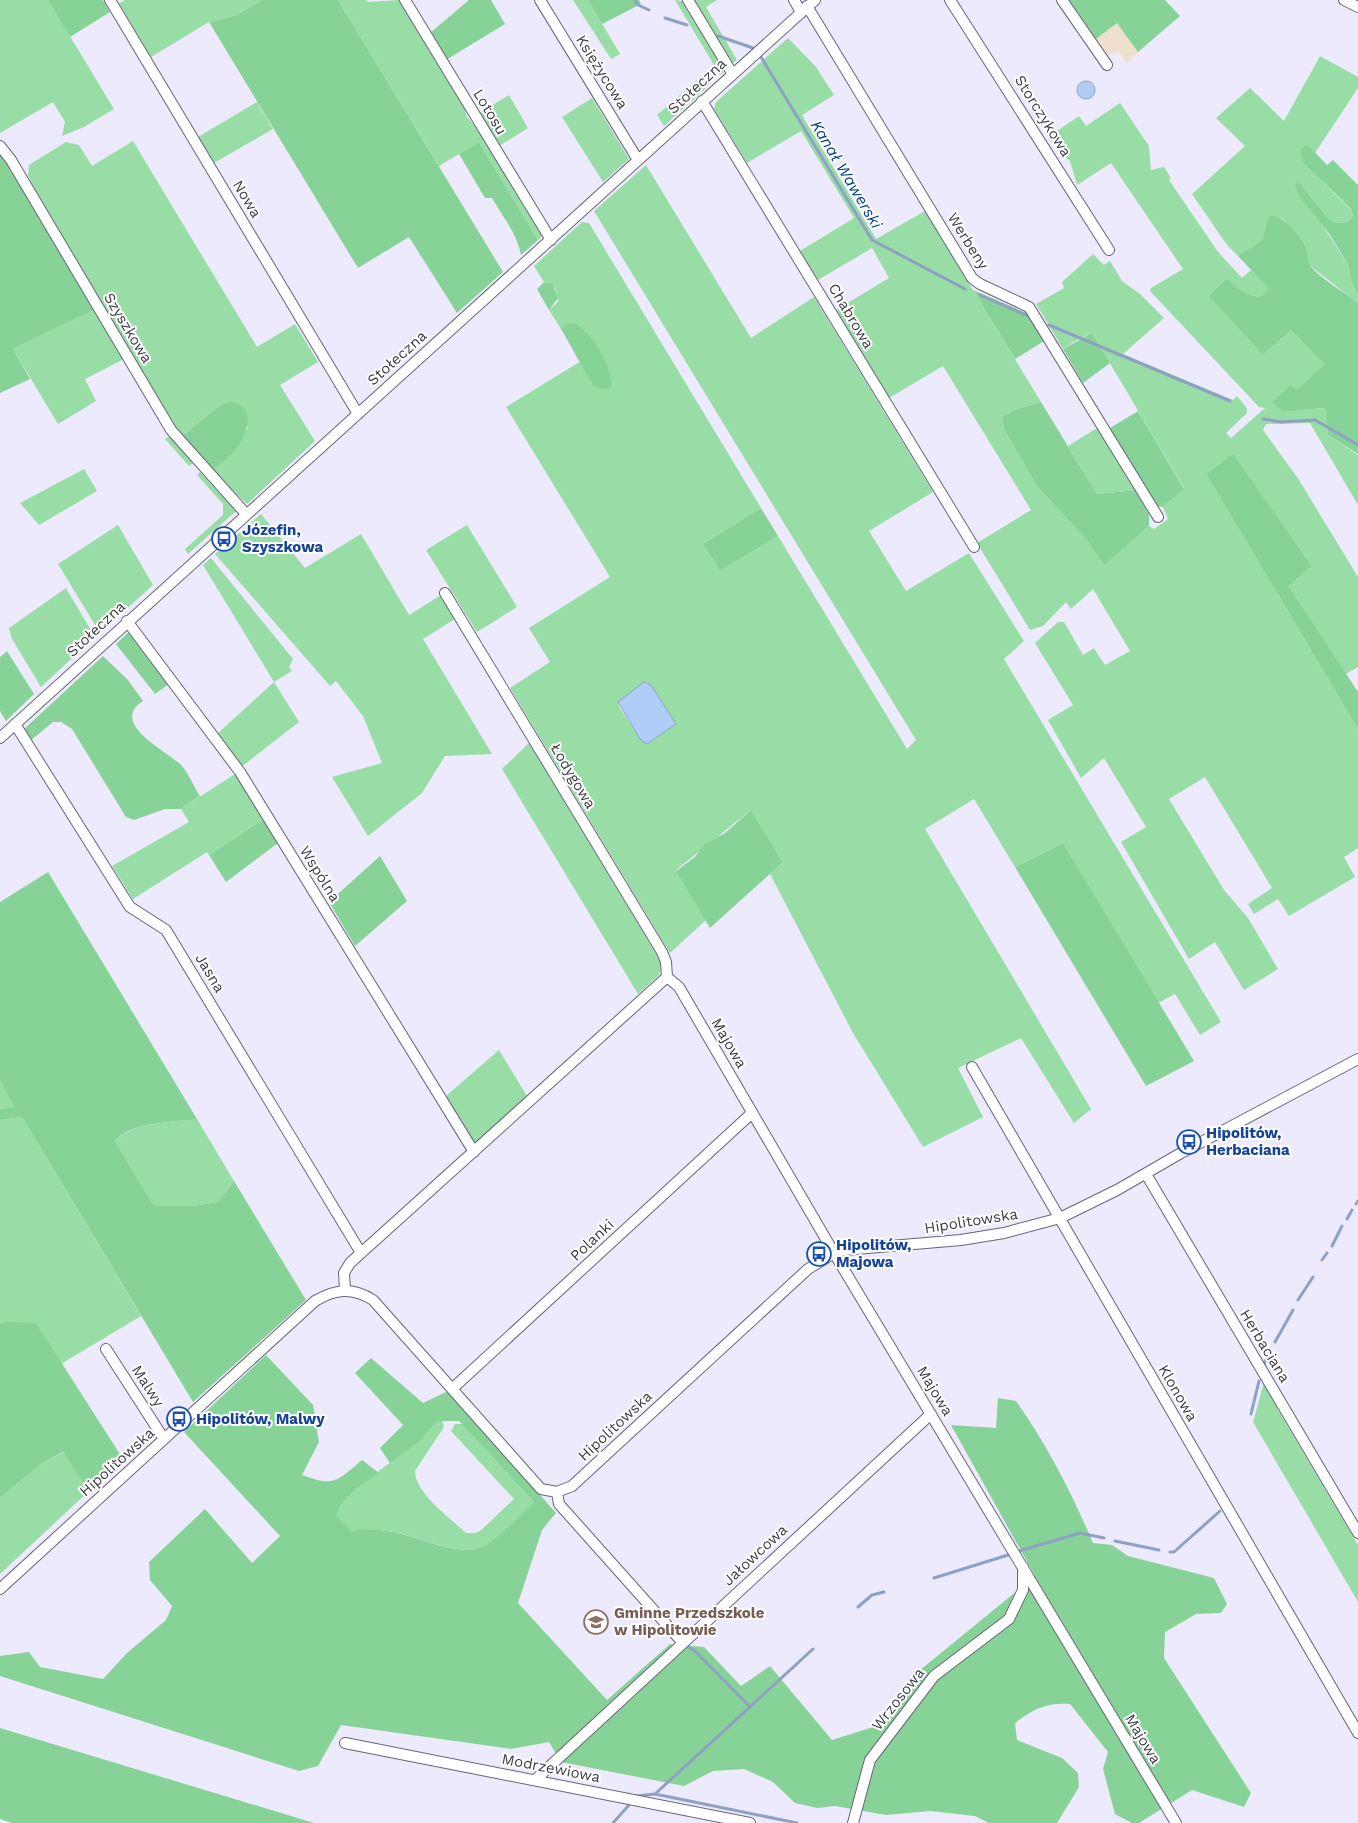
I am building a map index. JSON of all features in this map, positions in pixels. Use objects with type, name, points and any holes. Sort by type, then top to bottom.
[{"type":"street","name":"Nowa","points":[[110,0],[358,414]]},
{"type":"street","name":"Lotosu","points":[[405,0],[551,240]]},
{"type":"street","name":"Księżycowa","points":[[540,0],[638,160]]},
{"type":"street","points":[[688,0],[732,74]]},
{"type":"street","name":"Werbeny","points":[[794,0],[808,6],[972,278],[980,284],[1029,307],[1158,517]]},
{"type":"street","name":"Storczykowa","points":[[950,0],[1108,250]]},
{"type":"street","points":[[1062,0],[1107,65]]},
{"type":"street","points":[[1344,0],[1358,7]]},
{"type":"street","name":"Stołeczna","points":[[0,738],[808,6]]},
{"type":"street","name":"Chabrowa","points":[[702,101],[974,547]]},
{"type":"street","name":"Szyszkowa","points":[[0,146],[11,160],[171,430],[246,514]]},
{"type":"street","name":"Łodygowa","points":[[446,593],[662,952],[666,962],[667,977]]},
{"type":"street","name":"Wspólna","points":[[127,621],[240,772],[474,1152]]},
{"type":"street","name":"Jasna","points":[[15,724],[130,907],[166,930],[361,1253]]},
{"type":"street","points":[[667,977],[361,1253],[347,1266],[344,1273],[345,1290],[359,1291],[373,1300],[541,1489],[557,1492],[560,1504],[683,1642]]},
{"type":"street","name":"Majowa","points":[[667,977],[679,987],[834,1253],[1176,1823]]},
{"type":"street","name":"Hipolitowska","points":[[557,1492],[572,1486],[808,1268],[834,1253],[862,1248],[961,1240],[1004,1233],[1060,1218],[1146,1174],[1358,1059]]},
{"type":"street","name":"Klonowa","points":[[972,1067],[1358,1733]]},
{"type":"street","name":"Polanki","points":[[452,1389],[752,1113]]},
{"type":"street","name":"Herbaciana","points":[[1146,1174],[1358,1533]]},
{"type":"street","name":"Hipolitowska","points":[[0,1589],[314,1301],[327,1294],[345,1290]]},
{"type":"street","name":"Malwy","points":[[106,1349],[164,1439]]},
{"type":"street","name":"Jałowcowa","points":[[534,1780],[931,1414]]},
{"type":"street","name":"Wrzosowa","points":[[853,1823],[870,1760],[934,1676],[1010,1619],[1023,1590],[1023,1566]]},
{"type":"street","name":"Modrzewiowa","points":[[346,1743],[750,1823]]},
{"type":"shaded area","points":[[1117,23],[1138,52],[1127,63],[1118,51],[1107,55],[1096,39]]},
{"type":"green space","points":[[0,0],[48,0],[114,109],[84,127],[62,136],[65,122],[53,102],[0,133]]},
{"type":"green space","points":[[48,0],[103,0],[110,12],[70,37]]},
{"type":"green space","points":[[125,0],[262,0],[237,15],[209,22],[151,57],[119,3]]},
{"type":"green space","points":[[262,0],[338,0],[503,272],[457,313],[409,237],[358,268],[209,22],[237,15]]},
{"type":"green space","points":[[338,0],[366,0],[368,2],[399,0],[450,85],[462,101],[467,117],[481,133],[543,235],[538,240],[479,142],[439,166]]},
{"type":"green space","points":[[469,0],[491,0],[505,24],[446,60],[430,33]]},
{"type":"green space","points":[[573,0],[588,0],[620,54],[611,59]]},
{"type":"green space","points":[[588,0],[639,0],[641,4],[602,24]]},
{"type":"green space","points":[[675,0],[683,1],[727,69],[720,75]]},
{"type":"green space","points":[[694,0],[717,0],[706,7],[737,60],[733,63],[728,59]]},
{"type":"green space","points":[[1069,0],[1165,0],[1180,16],[1138,52],[1117,23],[1096,39]]},
{"type":"green space","points":[[788,38],[816,67],[834,95],[802,115],[876,239],[925,211],[1041,402],[1013,410],[1002,417],[1004,429],[1036,485],[1086,539],[1104,566],[1149,526],[1154,529],[1168,519],[1163,507],[1184,488],[1092,333],[1063,349],[1036,304],[1064,288],[1062,282],[1093,254],[1104,265],[1110,261],[1122,281],[1140,294],[1164,318],[1123,354],[1233,400],[1237,396],[1247,408],[1247,413],[1226,433],[1231,438],[1265,408],[1259,407],[1150,291],[1151,288],[1183,269],[1111,163],[1077,185],[1070,161],[1062,155],[1048,137],[1079,116],[1086,126],[1120,103],[1149,146],[1151,170],[1164,167],[1171,178],[1169,180],[1218,252],[1242,278],[1251,270],[1270,289],[1261,297],[1250,295],[1242,291],[1227,278],[1208,296],[1263,355],[1291,330],[1326,364],[1297,391],[1283,412],[1325,408],[1328,435],[1358,455],[1358,505],[1310,423],[1266,424],[1263,430],[1299,480],[1358,577],[1358,667],[1346,674],[1289,586],[1312,566],[1233,455],[1206,474],[1358,729],[1358,848],[1344,857],[1355,877],[1289,916],[1278,899],[1254,914],[1248,904],[1272,888],[1205,777],[1169,799],[1224,890],[1248,918],[1278,969],[1244,990],[1215,942],[1189,959],[1121,842],[1146,827],[1104,758],[1081,778],[1048,720],[1073,705],[1035,643],[1058,622],[1064,622],[1083,655],[1094,648],[1105,665],[1130,651],[1093,589],[1071,609],[1066,602],[1043,626],[1030,630],[977,543],[1031,510],[943,366],[889,398],[836,310],[889,278],[872,248],[818,280],[800,251],[854,218],[801,131],[747,163],[714,109],[716,102]]},
{"type":"green space","points":[[1320,56],[1358,77],[1358,88],[1315,153],[1307,145],[1304,164],[1350,209],[1353,216],[1347,222],[1335,223],[1327,217],[1299,182],[1295,184],[1348,264],[1351,281],[1358,294],[1358,303],[1309,265],[1300,240],[1282,219],[1267,222],[1262,240],[1238,256],[1227,245],[1192,194],[1245,146],[1216,118],[1250,88],[1284,121]]},
{"type":"green space","points":[[702,76],[706,88],[664,126],[657,115]]},
{"type":"green space","points":[[509,95],[528,128],[499,146],[479,113]]},
{"type":"green space","points":[[592,98],[629,159],[603,182],[562,117]]},
{"type":"green space","points":[[257,102],[273,129],[214,163],[198,137]]},
{"type":"green space","points":[[133,141],[257,347],[295,324],[318,362],[280,385],[315,441],[247,504],[212,470],[236,449],[248,427],[223,403],[181,437],[39,199],[28,175],[29,165],[66,142],[79,145],[92,166]]},
{"type":"green space","points":[[479,142],[538,240],[521,255],[513,233],[505,219],[492,198],[485,198],[459,154]]},
{"type":"green space","points":[[1307,144],[1327,165],[1333,160],[1358,185],[1358,294],[1351,281],[1348,264],[1330,235],[1298,194],[1295,184],[1299,182],[1327,217],[1335,223],[1347,222],[1353,216],[1350,208],[1304,164],[1300,150]]},
{"type":"green space","points":[[0,150],[94,310],[13,349],[30,379],[0,393]]},
{"type":"green space","points":[[646,165],[751,338],[814,297],[933,492],[869,531],[906,591],[969,553],[1024,641],[1004,659],[1221,1022],[1200,1035],[1175,994],[1158,1003],[1063,843],[1015,867],[974,799],[925,829],[1091,1109],[1074,1123],[1021,1038],[958,1068],[983,1117],[923,1147],[853,1033],[770,874],[783,862],[751,810],[676,870],[706,920],[670,953],[510,688],[550,662],[529,628],[610,577],[506,407],[581,361],[592,385],[567,324],[561,329],[549,310],[558,302],[555,288],[549,282],[544,282],[534,266],[582,222],[589,223],[761,508],[703,544],[720,571],[778,536],[907,749],[916,740],[594,211]],"holes":[[[647,682],[676,724],[647,743],[640,739],[618,705]]]},
{"type":"green space","points":[[1271,216],[1281,219],[1297,233],[1304,244],[1308,261],[1312,268],[1358,303],[1358,454],[1328,435],[1325,408],[1283,412],[1272,402],[1291,385],[1297,390],[1325,364],[1291,330],[1263,355],[1208,296],[1227,278],[1242,291],[1250,295],[1261,297],[1269,289],[1238,256],[1262,240],[1267,222]]},
{"type":"green space","points":[[544,282],[552,283],[558,298],[549,310],[537,289]]},
{"type":"green space","points":[[973,290],[1029,314],[1044,341],[1015,359]]},
{"type":"green space","points":[[94,310],[124,359],[85,379],[96,401],[58,424],[13,349]]},
{"type":"green space","points":[[574,323],[594,341],[604,359],[611,377],[612,385],[609,389],[601,389],[593,385],[561,329],[567,324]]},
{"type":"green space","points":[[1092,333],[1110,363],[1083,383],[1063,349]]},
{"type":"green space","points":[[231,402],[244,409],[248,421],[247,429],[234,452],[212,470],[181,437],[223,403]]},
{"type":"green space","points":[[1041,402],[1097,494],[1135,490],[1149,514],[1149,526],[1104,566],[1086,539],[1036,485],[1004,429],[1002,417],[1013,410]]},
{"type":"green space","points":[[1138,411],[1184,489],[1163,507],[1157,506],[1110,428]]},
{"type":"green space","points":[[1097,428],[1135,490],[1097,494],[1068,446]]},
{"type":"green space","points":[[170,436],[193,463],[189,466],[165,439]]},
{"type":"green space","points":[[1233,454],[1312,566],[1289,586],[1358,692],[1358,729],[1206,474]]},
{"type":"green space","points":[[84,469],[97,491],[39,525],[20,503]]},
{"type":"green space","points":[[200,472],[236,511],[188,554],[185,549],[223,515],[223,504],[197,475]]},
{"type":"green space","points":[[761,508],[778,536],[720,571],[703,544]]},
{"type":"green space","points":[[261,514],[305,568],[361,534],[409,615],[441,595],[455,619],[423,639],[492,754],[445,756],[422,793],[368,836],[332,777],[382,763],[363,716],[336,681],[330,686],[215,554]]},
{"type":"green space","points":[[118,525],[153,585],[100,633],[58,564]]},
{"type":"green space","points":[[467,525],[517,607],[477,632],[426,550]]},
{"type":"green space","points":[[211,558],[293,659],[289,667],[292,671],[274,682],[203,565]]},
{"type":"green space","points":[[66,588],[95,637],[41,687],[12,639],[9,628]]},
{"type":"green space","points":[[131,630],[169,684],[155,694],[116,644]]},
{"type":"green space","points":[[7,651],[34,694],[6,721],[0,711],[0,657]]},
{"type":"green space","points":[[103,656],[128,680],[143,701],[134,710],[132,719],[137,728],[155,746],[182,766],[200,796],[181,809],[165,809],[134,820],[126,817],[72,729],[61,722],[53,722],[30,741],[23,730]]},
{"type":"green space","points":[[274,682],[299,722],[240,768],[217,734]]},
{"type":"green space","points":[[529,743],[662,964],[659,975],[638,994],[502,769]]},
{"type":"green space","points":[[235,774],[264,819],[209,855],[207,852],[133,899],[112,866],[189,822],[181,809]]},
{"type":"green space","points":[[751,810],[783,862],[710,928],[676,871],[695,857],[705,844],[725,833]]},
{"type":"green space","points":[[264,819],[278,843],[226,882],[209,855]]},
{"type":"green space","points":[[1063,843],[1194,1061],[1146,1086],[1015,867]]},
{"type":"green space","points":[[380,856],[407,901],[355,946],[329,902]]},
{"type":"green space","points":[[48,872],[197,1119],[142,1126],[122,1134],[115,1141],[154,1206],[192,1206],[218,1202],[234,1181],[306,1300],[193,1402],[22,1117],[0,1120],[0,1109],[15,1107],[0,1081],[0,902]]},
{"type":"green space","points":[[499,1050],[527,1096],[475,1143],[446,1096]]},
{"type":"green space","points":[[0,1081],[16,1107],[0,1109]]},
{"type":"green space","points":[[22,1117],[141,1316],[61,1364],[36,1323],[0,1323],[0,1120]]},
{"type":"green space","points":[[197,1119],[234,1181],[218,1202],[192,1206],[154,1206],[115,1141],[123,1134],[142,1126]]},
{"type":"green space","points":[[0,1323],[36,1323],[125,1462],[89,1491],[63,1452],[41,1464],[0,1498]]},
{"type":"green space","points":[[266,1355],[313,1405],[319,1442],[302,1475],[321,1481],[334,1480],[340,1478],[362,1460],[379,1473],[354,1492],[342,1504],[339,1510],[337,1516],[351,1531],[387,1531],[449,1548],[472,1549],[482,1547],[494,1539],[534,1502],[459,1421],[438,1421],[421,1440],[390,1463],[380,1448],[403,1425],[355,1373],[371,1358],[423,1403],[448,1391],[556,1513],[542,1530],[518,1603],[607,1700],[670,1644],[704,1647],[741,1686],[770,1666],[832,1740],[886,1723],[914,1675],[1035,1576],[951,1425],[996,1428],[998,1398],[1016,1401],[1058,1470],[1093,1543],[1112,1545],[1128,1556],[1214,1578],[1227,1604],[1221,1613],[1196,1614],[1165,1632],[1164,1658],[1251,1793],[1244,1807],[1192,1790],[1139,1823],[1132,1823],[1115,1814],[1103,1769],[1108,1752],[1070,1704],[1047,1705],[1015,1723],[1017,1740],[1062,1758],[1078,1773],[1079,1787],[1057,1823],[989,1823],[975,1816],[930,1811],[886,1815],[835,1806],[817,1808],[795,1803],[773,1782],[744,1769],[713,1771],[684,1786],[561,1762],[549,1742],[511,1749],[341,1725],[318,1766],[299,1771],[0,1676],[0,1656],[29,1652],[40,1667],[103,1679],[127,1653],[166,1620],[172,1606],[150,1580],[149,1562],[205,1509],[252,1563],[280,1536],[184,1432]]},
{"type":"green space","points":[[1264,1382],[1278,1410],[1358,1545],[1358,1602],[1253,1422]]},
{"type":"green space","points":[[438,1421],[442,1421],[444,1427],[415,1471],[417,1479],[421,1488],[434,1505],[466,1533],[480,1531],[514,1499],[451,1431],[455,1424],[462,1424],[534,1502],[494,1539],[482,1547],[472,1549],[449,1548],[388,1531],[366,1530],[351,1532],[337,1516],[340,1508],[359,1487],[419,1441]]},
{"type":"green space","points":[[64,1452],[89,1491],[0,1574],[0,1498],[41,1464]]},
{"type":"green space","points":[[0,1728],[314,1823],[12,1823],[0,1819]]},
{"type":"water","points":[[1086,81],[1092,84],[1095,90],[1092,96],[1086,99],[1080,96],[1077,90],[1080,84]]},
{"type":"water","points":[[644,682],[651,685],[676,724],[647,744],[640,739],[618,702]]},
{"type":"waterway","name":"Kanał Wawerski","points":[[635,0],[638,5],[649,10]]},
{"type":"waterway","name":"Kanał Wawerski","points":[[665,18],[687,25]]},
{"type":"waterway","name":"Kanał Wawerski","points":[[718,36],[753,48]]},
{"type":"waterway","name":"Kanał Wawerski","points":[[761,57],[872,240],[965,289]]},
{"type":"waterway","name":"Kanał Wawerski","points":[[980,295],[1028,316]]},
{"type":"waterway","name":"Kanał Wawerski","points":[[1049,325],[1230,401]]},
{"type":"waterway","name":"Kanał Wawerski","points":[[1263,419],[1281,422],[1315,420],[1358,445]]},
{"type":"waterway","points":[[1347,1219],[1352,1210]]},
{"type":"waterway","points":[[1332,1246],[1342,1226]]},
{"type":"waterway","points":[[1322,1260],[1327,1253]]},
{"type":"waterway","points":[[1298,1300],[1313,1277]]},
{"type":"waterway","points":[[1275,1342],[1293,1310]]},
{"type":"waterway","points":[[1263,1366],[1270,1351]]},
{"type":"waterway","points":[[1251,1414],[1259,1381]]},
{"type":"waterway","points":[[1170,1552],[1174,1552],[1220,1511]]},
{"type":"waterway","points":[[1019,1551],[1080,1533],[1104,1538]]},
{"type":"waterway","points":[[1115,1541],[1159,1550]]},
{"type":"waterway","points":[[934,1578],[1008,1555]]},
{"type":"waterway","points":[[858,1607],[872,1595],[884,1592]]},
{"type":"waterway","points":[[687,1646],[695,1651],[750,1707]]},
{"type":"waterway","points":[[655,1794],[813,1649]]},
{"type":"waterway","points":[[636,1796],[655,1794],[797,1823]]},
{"type":"waterway","points":[[613,1823],[629,1805]]},
{"type":"place","name":"Józefin, Szyszkowa","points":[[224,539]]},
{"type":"place","name":"Hipolitów, Herbaciana","points":[[1189,1142]]},
{"type":"place","name":"Hipolitów, Majowa","points":[[819,1254]]},
{"type":"place","name":"Hipolitów, Malwy","points":[[179,1419]]},
{"type":"place","name":"Gminne Przedszkole w Hipolitowie","points":[[596,1622]]}]
